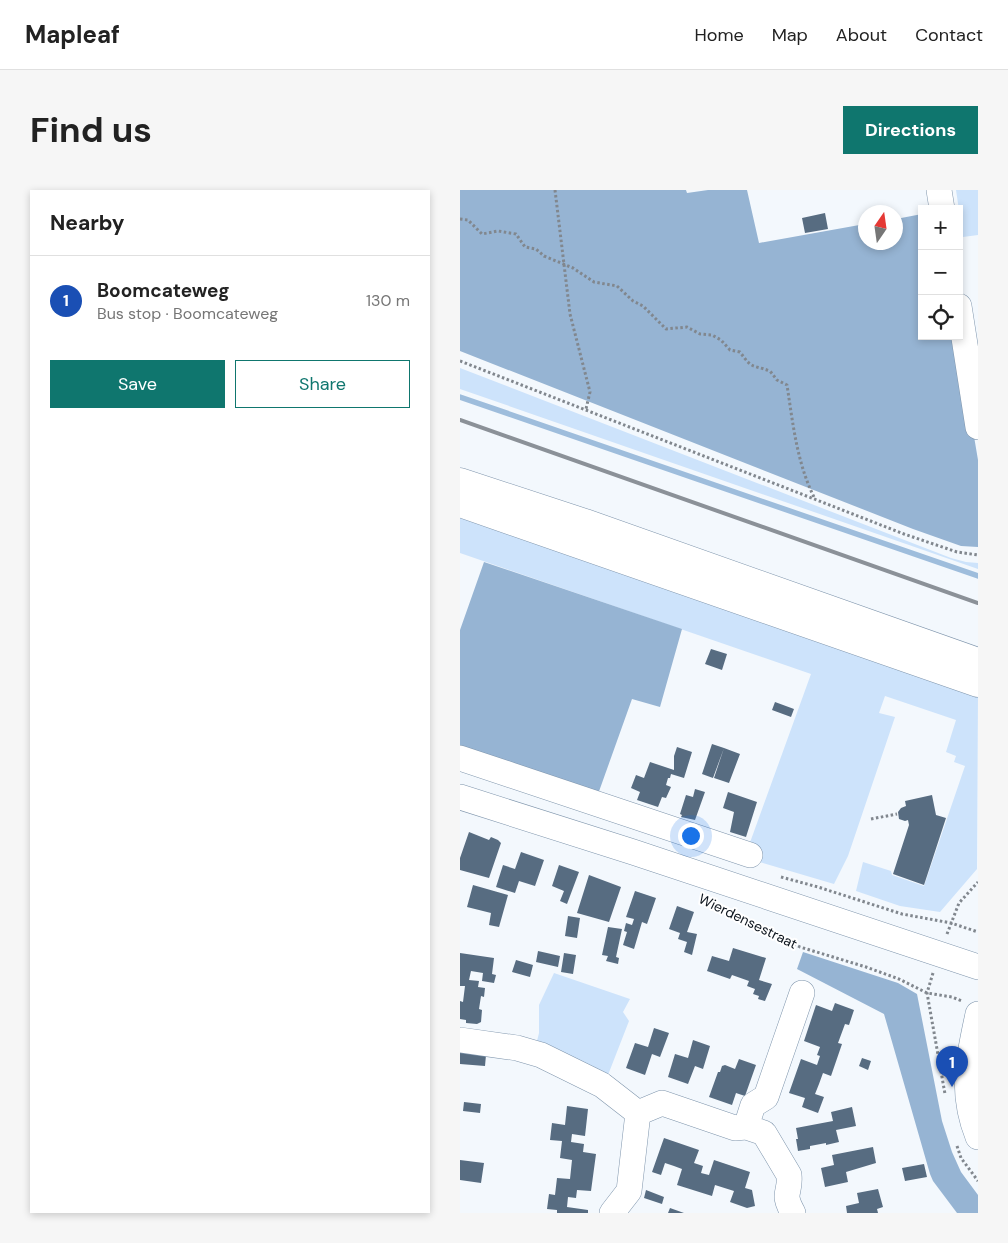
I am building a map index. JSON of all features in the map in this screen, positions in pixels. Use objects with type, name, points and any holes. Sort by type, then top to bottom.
[{"type":"main road","points":[[460,482],[595,526],[978,662]]},
{"type":"main road","points":[[460,503],[978,683]]},
{"type":"street","points":[[939,190],[941,205]]},
{"type":"street","points":[[963,331],[978,427]]},
{"type":"street","points":[[460,758],[750,855]]},
{"type":"street","name":"Wierdensestraat","points":[[460,797],[633,852],[978,967]]},
{"type":"street","points":[[633,852],[644,820]]},
{"type":"street","points":[[746,1127],[753,1105],[766,1097],[802,993]]},
{"type":"street","points":[[974,1009],[966,1089],[972,1121],[978,1137]]},
{"type":"street","points":[[460,1040],[517,1048],[541,1055],[602,1085],[638,1113]]},
{"type":"street","points":[[638,1113],[662,1103],[735,1128],[746,1127],[764,1133],[786,1170],[789,1180],[786,1201],[793,1213]]},
{"type":"street","points":[[612,1213],[629,1191],[638,1113]]},
{"type":"path","points":[[555,190],[570,314],[590,392],[586,409]]},
{"type":"path","points":[[460,219],[468,220],[482,234],[498,231],[516,234],[525,246],[536,249],[547,258],[569,266],[594,282],[617,286],[633,302],[643,306],[666,329],[687,326],[700,334],[712,335],[721,340],[727,348],[740,352],[748,363],[759,369],[770,371],[777,380],[787,385],[797,448],[809,487],[816,500]]},
{"type":"path","points":[[565,268],[569,266]]},
{"type":"path","points":[[460,361],[947,550],[978,556]]},
{"type":"path","points":[[871,819],[898,814]]},
{"type":"path","points":[[772,875],[818,887],[902,914],[951,923],[978,932]]},
{"type":"path","points":[[951,923],[959,903],[978,882]]},
{"type":"path","name":"Wierdensestraat","points":[[718,904],[800,947],[874,970],[927,993],[952,997],[974,1009]]},
{"type":"shaded area","points":[[460,190],[686,190],[687,193],[708,190],[747,190],[759,243],[858,225],[858,250],[903,250],[903,218],[918,215],[918,340],[958,340],[978,460],[978,547],[961,546],[913,529],[460,351]]},
{"type":"shaded area","points":[[956,190],[978,190],[978,235],[963,237],[963,205],[958,205]]},
{"type":"shaded area","points":[[460,368],[951,558],[978,563],[978,569],[460,389]]},
{"type":"shaded area","points":[[460,513],[978,695],[977,869],[940,912],[900,906],[856,891],[863,862],[891,871],[892,875],[924,886],[965,766],[954,762],[956,756],[946,752],[956,720],[885,696],[879,713],[895,717],[848,856],[834,884],[756,861],[748,848],[811,674],[460,553]]},
{"type":"shaded area","points":[[484,562],[682,629],[660,707],[632,699],[597,797],[460,751],[460,630]]},
{"type":"shaded area","points":[[803,952],[898,983],[917,994],[942,1121],[961,1172],[978,1195],[978,1213],[957,1213],[933,1181],[884,1014],[797,969]]},
{"type":"shaded area","points":[[554,973],[630,999],[623,1012],[629,1021],[608,1075],[537,1041],[539,1033],[539,1005]]},
{"type":"building","points":[[825,213],[828,229],[805,233],[802,218]]},
{"type":"building","points":[[711,649],[727,654],[722,670],[705,664]]},
{"type":"building","points":[[775,702],[794,709],[791,717],[772,710]]},
{"type":"building","points":[[712,744],[724,748],[713,778],[702,774]]},
{"type":"building","points":[[677,747],[692,752],[684,778],[671,774],[666,785],[671,787],[666,798],[662,797],[658,807],[637,800],[640,792],[631,788],[636,775],[644,778],[650,762],[674,770],[674,756]]},
{"type":"building","points":[[724,748],[740,754],[729,783],[714,778]]},
{"type":"building","points":[[695,789],[705,792],[695,820],[681,817],[682,815],[680,814],[686,795],[693,797]]},
{"type":"building","points":[[728,792],[757,802],[746,837],[730,832],[734,812],[723,808]]},
{"type":"building","points":[[932,795],[936,815],[946,818],[924,885],[893,874],[909,825],[908,820],[899,819],[898,812],[906,806],[905,801]]},
{"type":"building","points":[[469,832],[489,840],[491,837],[501,843],[489,878],[460,870],[460,858]]},
{"type":"building","points":[[521,852],[544,860],[535,886],[519,881],[515,893],[496,887],[503,865],[515,869]]},
{"type":"building","points":[[559,865],[579,872],[567,904],[560,901],[564,891],[552,886]]},
{"type":"building","points":[[589,875],[621,887],[609,922],[577,913]]},
{"type":"building","points":[[473,885],[508,895],[499,927],[489,925],[491,913],[467,907]]},
{"type":"building","points":[[635,891],[656,898],[647,924],[642,922],[634,949],[623,945],[627,932],[624,931],[626,923],[632,925],[634,919],[626,917]]},
{"type":"building","points":[[677,906],[694,912],[687,932],[697,934],[692,955],[684,952],[687,942],[678,939],[680,933],[669,929]]},
{"type":"building","points":[[568,916],[580,918],[577,938],[565,936]]},
{"type":"building","points":[[608,927],[622,929],[616,957],[619,958],[618,964],[606,961],[608,956],[602,955]]},
{"type":"building","points":[[733,948],[766,958],[759,980],[772,984],[765,1001],[758,999],[759,996],[753,994],[755,989],[747,986],[749,981],[732,975],[730,979],[707,971],[712,956],[729,961]]},
{"type":"building","points":[[538,951],[560,956],[558,967],[536,962]]},
{"type":"building","points":[[460,953],[494,958],[492,974],[496,975],[494,983],[482,981],[483,973],[471,971],[469,980],[479,981],[478,987],[485,988],[484,997],[481,996],[479,1009],[482,1010],[481,1022],[477,1024],[466,1023],[466,1020],[460,1019],[460,1001],[463,1002],[465,986],[460,986]]},
{"type":"building","points":[[564,953],[576,955],[573,974],[561,972]]},
{"type":"building","points":[[516,960],[533,965],[530,977],[512,972]]},
{"type":"building","points":[[835,1003],[854,1010],[849,1025],[845,1024],[838,1043],[842,1044],[831,1076],[823,1073],[815,1094],[824,1097],[818,1113],[802,1107],[805,1098],[789,1093],[801,1059],[817,1065],[820,1056],[817,1055],[820,1047],[804,1041],[816,1005],[832,1011]]},
{"type":"building","points":[[654,1028],[669,1033],[660,1057],[652,1054],[645,1075],[626,1068],[635,1043],[648,1047]]},
{"type":"building","points":[[693,1040],[710,1046],[703,1069],[695,1066],[688,1084],[668,1077],[675,1054],[688,1058]]},
{"type":"building","points":[[460,1052],[486,1055],[485,1066],[460,1064]]},
{"type":"building","points":[[862,1058],[871,1061],[868,1070],[859,1066]]},
{"type":"building","points":[[739,1059],[756,1065],[745,1096],[736,1093],[732,1105],[709,1097],[722,1066],[725,1065],[735,1069]]},
{"type":"building","points":[[464,1102],[481,1104],[480,1113],[463,1111]]},
{"type":"building","points":[[567,1106],[588,1109],[585,1136],[572,1134],[571,1142],[584,1144],[583,1152],[596,1154],[591,1191],[577,1190],[576,1198],[568,1197],[567,1207],[588,1210],[588,1213],[557,1213],[557,1210],[547,1209],[549,1194],[555,1195],[557,1178],[570,1179],[572,1160],[560,1158],[562,1141],[550,1140],[552,1123],[565,1125]]},
{"type":"building","points":[[852,1107],[856,1126],[836,1130],[839,1142],[810,1146],[810,1149],[798,1151],[796,1128],[833,1121],[831,1112]]},
{"type":"building","points":[[664,1138],[699,1150],[694,1163],[703,1166],[701,1173],[709,1175],[714,1160],[750,1172],[745,1188],[752,1190],[755,1206],[747,1208],[730,1202],[734,1191],[715,1185],[712,1196],[677,1185],[682,1169],[665,1163],[661,1175],[652,1172]]},
{"type":"building","points":[[873,1147],[876,1163],[846,1172],[848,1182],[825,1187],[821,1168],[834,1165],[832,1155]]},
{"type":"building","points":[[460,1160],[484,1163],[481,1183],[460,1180]]},
{"type":"building","points":[[924,1164],[927,1177],[905,1181],[902,1168]]},
{"type":"building","points":[[878,1189],[883,1207],[877,1209],[878,1213],[847,1213],[846,1206],[859,1203],[857,1193]]},
{"type":"building","points":[[646,1190],[664,1197],[662,1204],[644,1198]]},
{"type":"building","points":[[670,1208],[684,1213],[668,1213]]},
{"type":"waterway","points":[[460,397],[978,576]]},
{"type":"railway","points":[[460,420],[978,603]]},
{"type":"place","name":"Boomcateweg","points":[[952,1087]]}]
